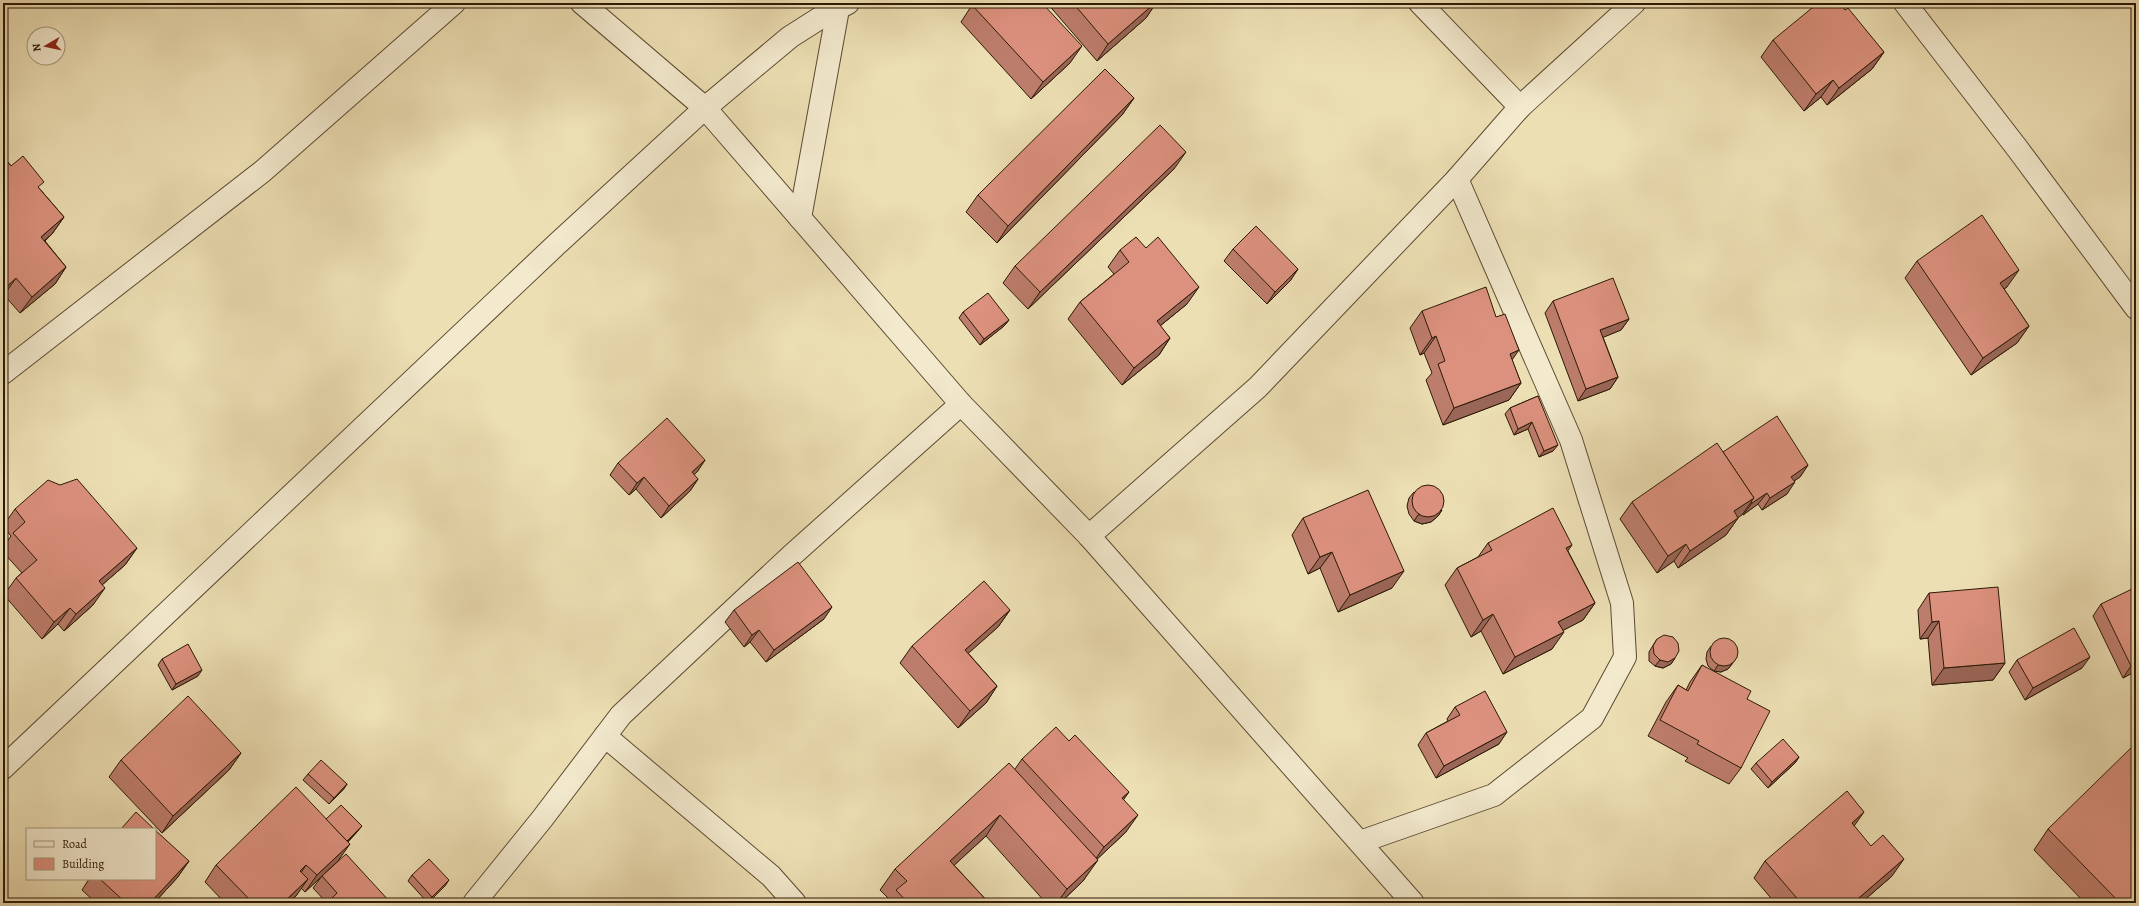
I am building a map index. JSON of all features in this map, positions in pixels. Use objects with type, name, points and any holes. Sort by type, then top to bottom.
[{"type":"street","points":[[3,373],[263,171],[454,3]]},
{"type":"street","points":[[582,3],[705,108],[961,404],[1089,536],[1413,903]]},
{"type":"street","points":[[1420,3],[1520,107]]},
{"type":"street","points":[[1089,536],[1258,387],[1457,179],[1520,107],[1634,3]]},
{"type":"street","points":[[1906,3],[2017,148],[2136,308]]},
{"type":"street","points":[[3,768],[557,244],[705,108],[790,37],[823,16],[843,6]]},
{"type":"street","points":[[800,218],[843,6]]},
{"type":"street","points":[[1360,842],[1494,796],[1592,718],[1625,657],[1622,603],[1572,440],[1457,179]]},
{"type":"street","points":[[474,903],[621,715],[779,567],[961,404]]},
{"type":"street","points":[[605,736],[771,876],[794,903]]},
{"type":"building","points":[[975,3],[1042,3],[1082,46],[1043,82],[972,5]]},
{"type":"building","points":[[1073,3],[1155,3],[1108,44]]},
{"type":"building","points":[[1818,3],[1840,3],[1845,10],[1848,8],[1884,52],[1839,88],[1833,80],[1816,94],[1773,40]]},
{"type":"building","points":[[1105,69],[1134,98],[1008,226],[978,195]]},
{"type":"building","points":[[1160,125],[1186,152],[1040,292],[1015,266]]},
{"type":"building","points":[[3,156],[11,166],[23,156],[44,182],[38,187],[64,217],[41,237],[66,267],[32,297],[16,278],[3,290]]},
{"type":"building","points":[[1982,215],[2019,270],[2000,283],[2029,326],[1983,358],[1917,261]]},
{"type":"building","points":[[1256,226],[1298,269],[1275,292],[1233,249]]},
{"type":"building","points":[[1136,237],[1146,248],[1158,237],[1199,287],[1157,321],[1170,338],[1134,368],[1080,302],[1129,262],[1120,250]]},
{"type":"building","points":[[1613,278],[1629,319],[1600,330],[1618,377],[1586,389],[1553,301]]},
{"type":"building","points":[[1486,287],[1496,317],[1505,314],[1519,350],[1510,354],[1521,383],[1454,408],[1438,364],[1445,361],[1436,336],[1432,338],[1422,311]]},
{"type":"building","points":[[988,293],[1009,320],[984,339],[963,312]]},
{"type":"building","points":[[1538,396],[1558,445],[1544,451],[1532,422],[1518,429],[1510,408]]},
{"type":"building","points":[[1777,416],[1808,465],[1791,477],[1795,482],[1770,498],[1767,493],[1752,503],[1751,502],[1754,498],[1723,452]]},
{"type":"building","points":[[667,418],[705,460],[692,472],[698,479],[669,506],[644,477],[637,483],[618,463]]},
{"type":"building","points":[[1717,443],[1754,498],[1734,511],[1738,518],[1690,551],[1686,544],[1668,556],[1632,502]]},
{"type":"building","points":[[77,479],[137,548],[99,581],[105,588],[76,614],[70,608],[54,622],[16,578],[37,560],[13,533],[25,522],[15,509],[48,480],[60,485]]},
{"type":"building","points":[[1425,485],[1431,485],[1440,489],[1444,501],[1440,513],[1431,517],[1425,517],[1416,513],[1412,504],[1412,498],[1416,489]]},
{"type":"building","points":[[1368,490],[1404,571],[1350,595],[1332,552],[1320,557],[1303,518]]},
{"type":"building","points":[[1553,508],[1572,545],[1566,548],[1595,603],[1558,622],[1564,632],[1515,657],[1493,614],[1483,620],[1457,568],[1492,550],[1488,543]]},
{"type":"building","points":[[798,562],[832,607],[774,650],[759,630],[752,635],[734,610]]},
{"type":"building","points":[[984,581],[1010,610],[965,650],[997,686],[970,711],[912,646]]},
{"type":"building","points":[[1998,587],[2005,663],[1944,668],[1939,621],[1932,622],[1929,593]]},
{"type":"building","points":[[2132,589],[2136,597],[2136,664],[2131,666],[2101,604]]},
{"type":"building","points":[[2074,628],[2090,657],[2033,688],[2017,660]]},
{"type":"building","points":[[1664,635],[1673,637],[1678,643],[1679,651],[1675,658],[1668,662],[1660,660],[1654,654],[1653,646],[1657,639]]},
{"type":"building","points":[[1724,638],[1734,642],[1738,652],[1734,662],[1724,666],[1714,662],[1710,652],[1714,642]]},
{"type":"building","points":[[188,644],[202,670],[176,684],[162,659]]},
{"type":"building","points":[[1702,665],[1751,691],[1747,699],[1770,711],[1741,768],[1697,744],[1699,741],[1660,720],[1678,685],[1688,691]]},
{"type":"building","points":[[1485,691],[1507,732],[1444,766],[1426,733],[1460,715],[1455,707]]},
{"type":"building","points":[[188,696],[241,753],[173,816],[121,760]]},
{"type":"building","points":[[1056,727],[1069,741],[1075,735],[1129,792],[1122,798],[1138,815],[1104,847],[1022,759]]},
{"type":"building","points":[[1783,739],[1799,757],[1772,782],[1756,763]]},
{"type":"building","points":[[2136,743],[2136,903],[2120,903],[2048,829]]},
{"type":"building","points":[[321,760],[347,784],[334,798],[308,774]]},
{"type":"building","points":[[1009,763],[1098,860],[1067,889],[1000,815],[950,861],[989,903],[908,903],[896,890],[907,881],[895,869]]},
{"type":"building","points":[[296,787],[350,844],[317,875],[306,865],[300,871],[308,879],[283,903],[273,903],[270,900],[267,903],[253,903],[216,865]]},
{"type":"building","points":[[1847,791],[1864,812],[1852,823],[1871,846],[1883,835],[1904,859],[1853,903],[1801,903],[1765,861]]},
{"type":"building","points":[[341,805],[362,826],[347,841],[326,819]]},
{"type":"building","points":[[136,812],[153,828],[122,828]]},
{"type":"building","points":[[156,831],[189,861],[150,903],[126,903],[101,880],[156,880]]},
{"type":"building","points":[[346,854],[391,903],[333,903],[330,900],[337,893],[322,876]]},
{"type":"building","points":[[429,859],[449,880],[432,897],[412,875]]},
{"type":"building","points":[[18,898],[21,903],[12,903]]}]
